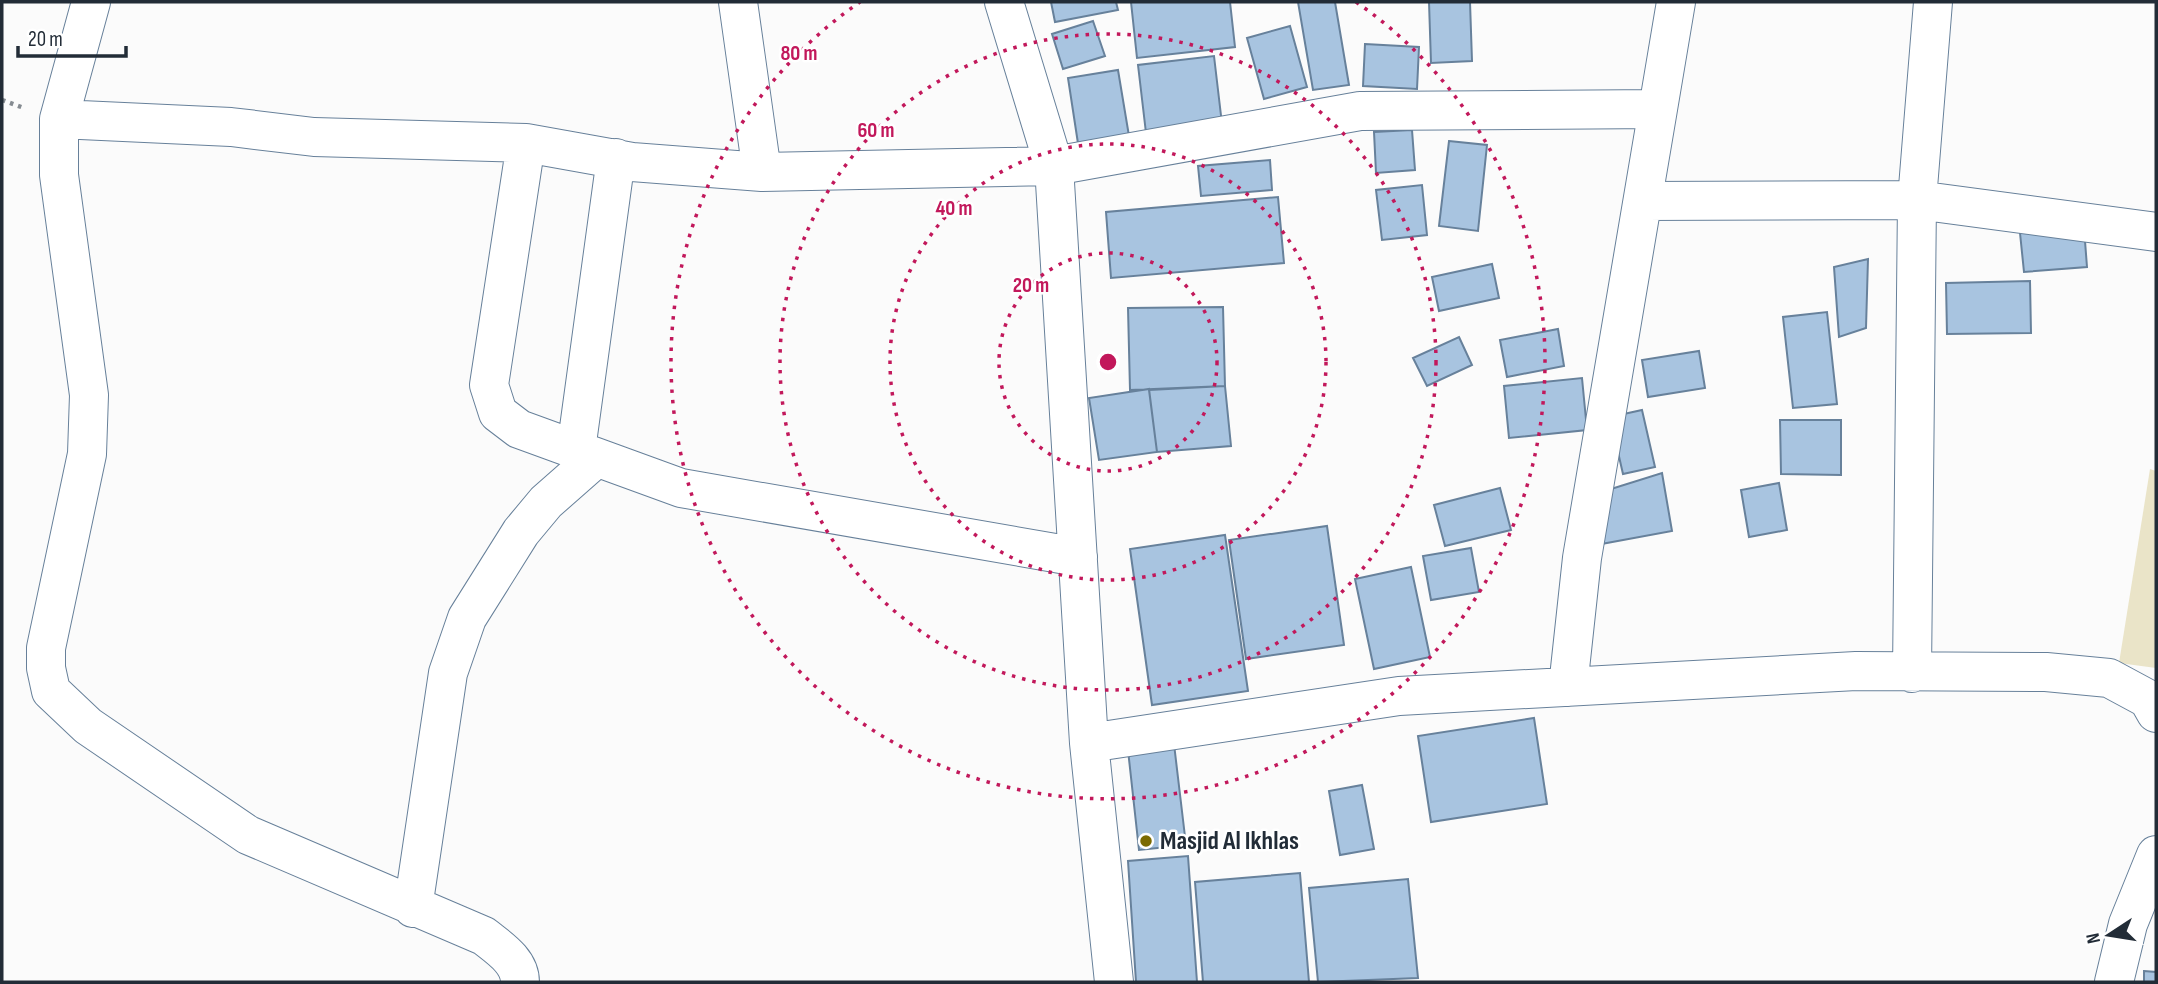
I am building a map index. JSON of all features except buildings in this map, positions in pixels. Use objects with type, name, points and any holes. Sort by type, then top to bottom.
[{"type":"street","points":[[91,2],[59,119],[59,175],[89,395],[87,454],[46,648],[46,668],[51,691],[88,726],[248,835],[413,908],[484,936],[507,954],[520,972],[520,982]]},
{"type":"street","points":[[738,2],[762,172]]},
{"type":"street","points":[[1004,2],[1054,166],[1089,743],[1114,982]]},
{"type":"street","points":[[1568,687],[1582,558],[1676,2]]},
{"type":"street","points":[[1912,673],[1917,200],[1933,2]]},
{"type":"street","points":[[59,119],[231,127],[314,137],[526,143],[616,158],[762,172],[1054,166],[1360,111],[1658,109]]},
{"type":"street","points":[[526,143],[489,386],[498,413],[519,429],[681,488],[1077,557]]},
{"type":"street","points":[[413,908],[448,673],[467,618],[521,532],[586,454],[616,158]]},
{"type":"street","points":[[1643,201],[1917,200],[2156,232]]},
{"type":"street","points":[[1089,743],[1399,696],[1857,671],[2046,672],[2109,678],[2148,699],[2156,713]]},
{"type":"street","points":[[2114,982],[2127,924],[2156,855]]},
{"type":"shaded area","points":[[2150,469],[2156,471],[2156,668],[2119,663]]},
{"type":"place","name":"Masjid Al Ikhlas","points":[[1146,841]]}]
